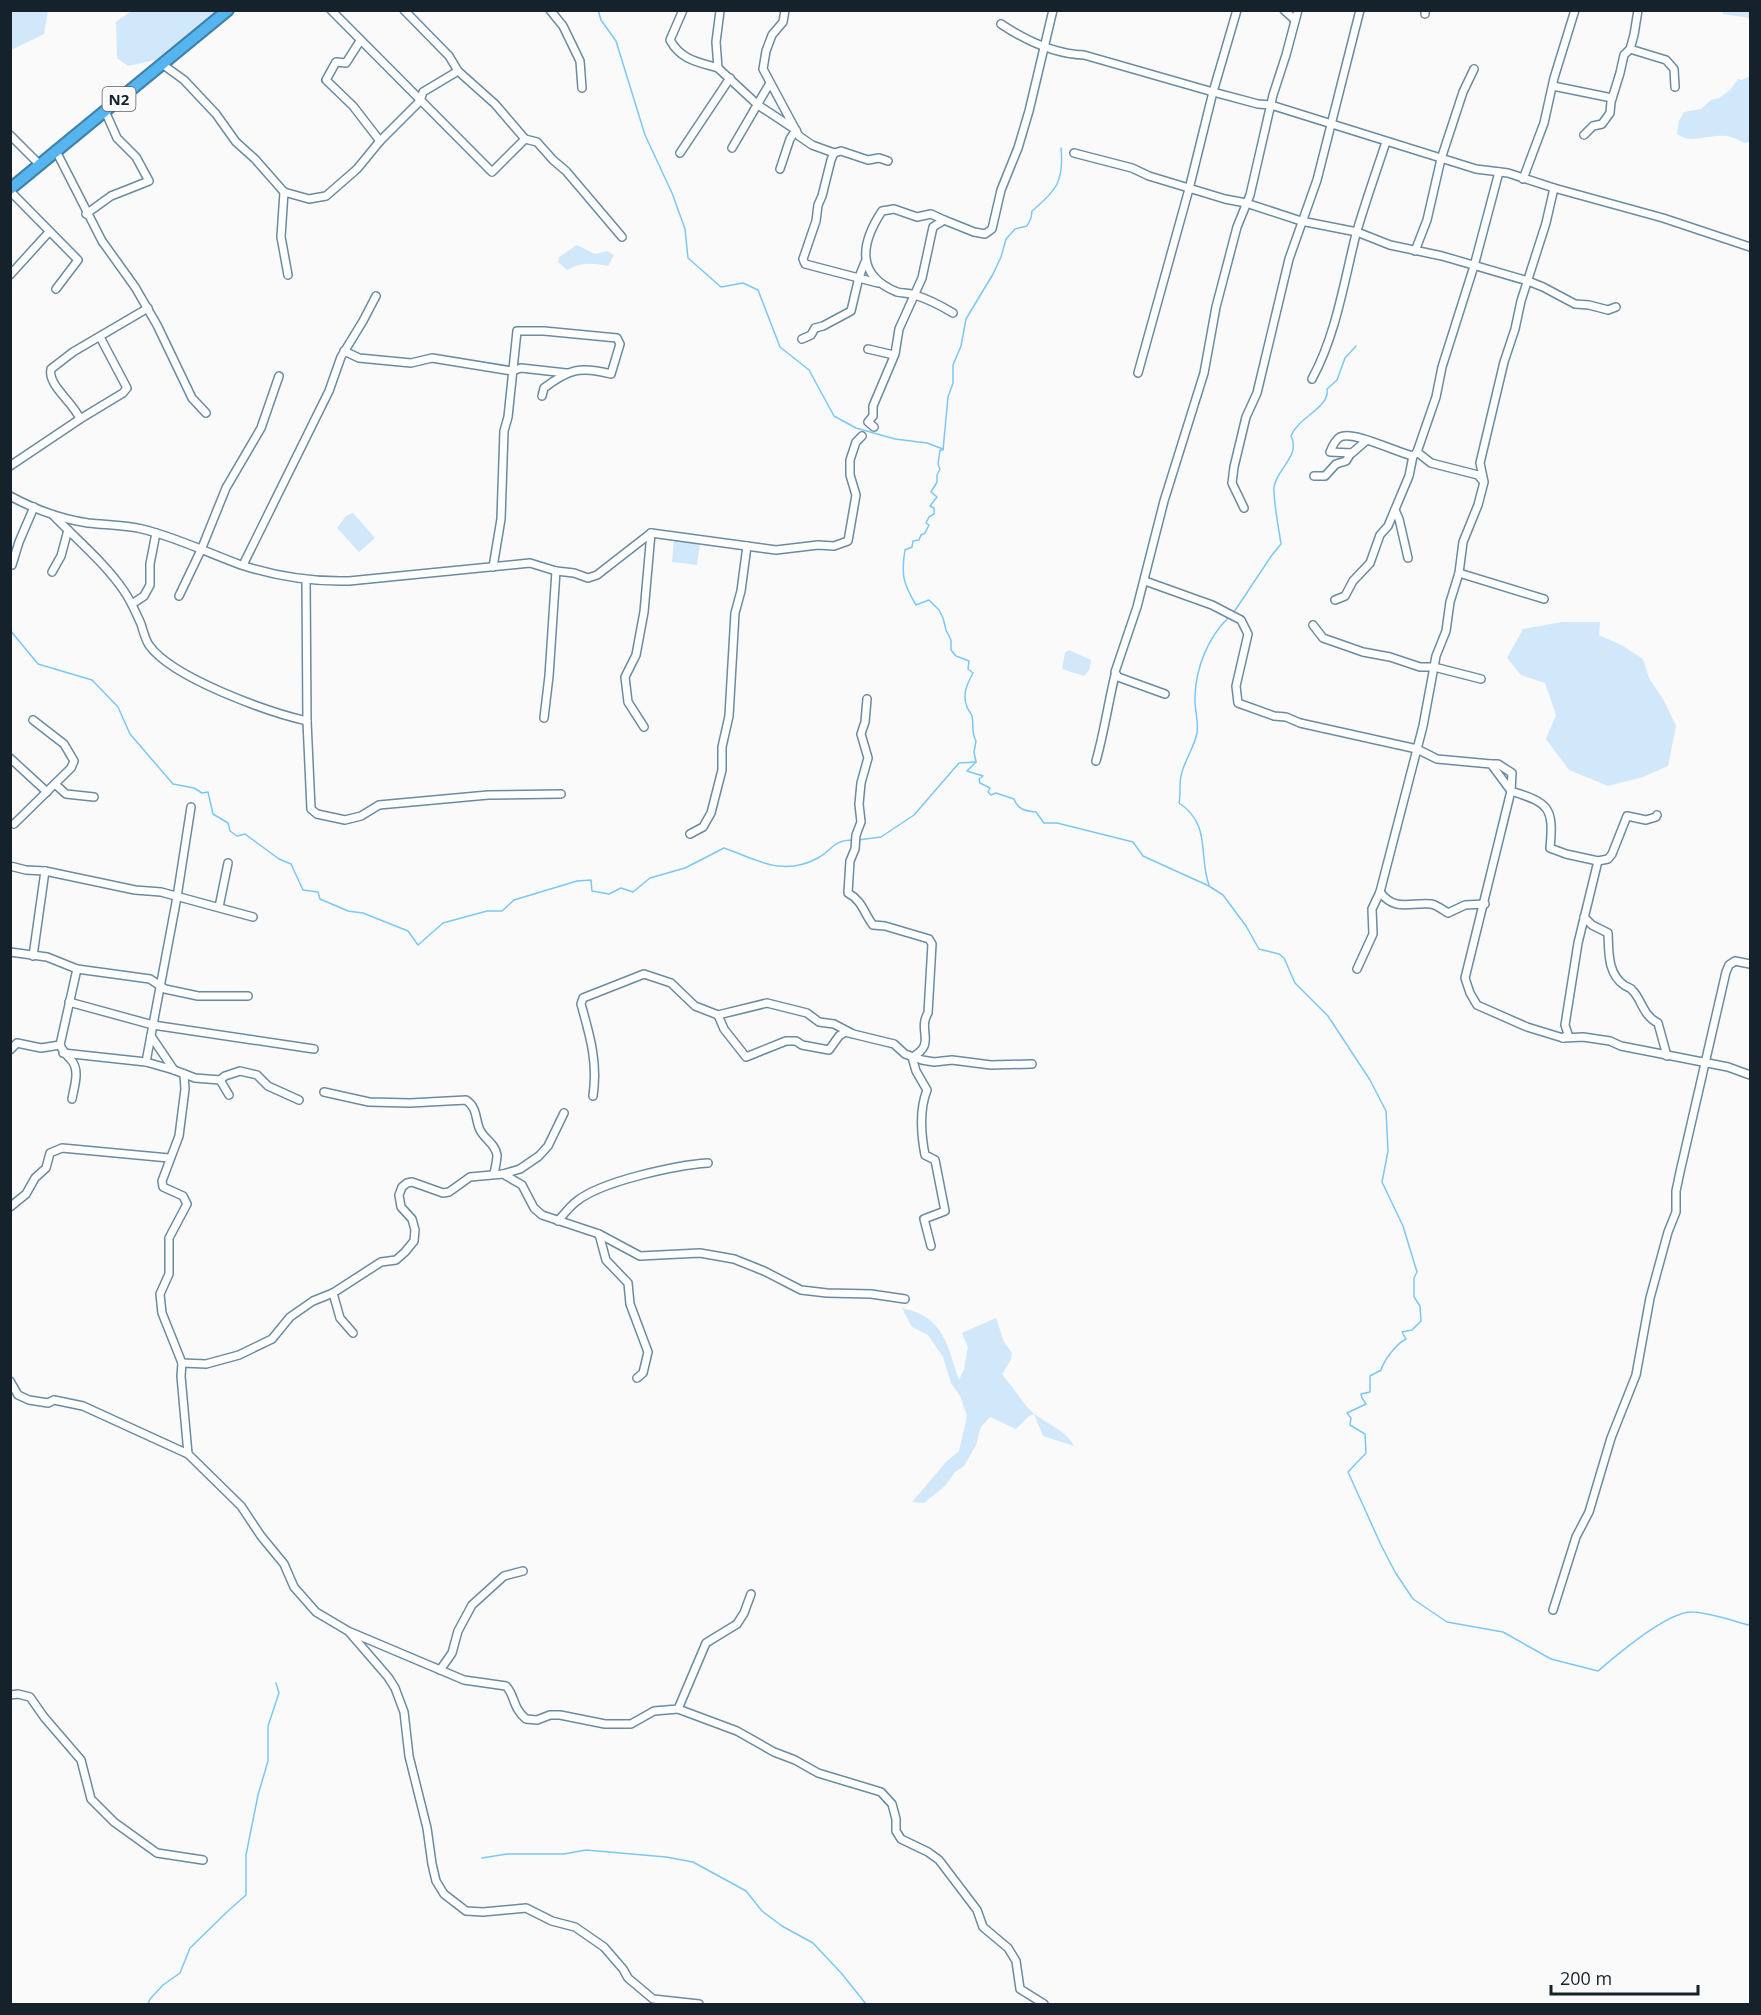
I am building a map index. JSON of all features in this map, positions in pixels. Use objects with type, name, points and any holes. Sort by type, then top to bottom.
[{"type":"highway","name":"N2","points":[[10,190],[228,10]]},
{"type":"street","points":[[332,10],[360,41],[492,172],[525,138]]},
{"type":"street","points":[[404,10],[448,56],[458,71],[495,104],[525,138],[537,141],[566,171],[622,237]]},
{"type":"street","points":[[550,10],[563,26],[580,61],[582,88]]},
{"type":"street","points":[[683,10],[670,40],[676,50],[687,59],[718,68],[758,105],[796,130]]},
{"type":"street","points":[[785,10],[783,22],[772,35],[766,51],[763,69],[799,136],[834,153]]},
{"type":"street","points":[[802,339],[811,335],[815,328],[851,311],[865,262],[869,237],[882,211],[894,209],[917,217],[930,214],[974,232],[985,234],[992,229],[1001,190],[1018,148],[1053,10]]},
{"type":"street","points":[[1138,373],[1237,10]]},
{"type":"street","points":[[1284,10],[1295,20]]},
{"type":"street","points":[[1096,761],[1104,734],[1106,708],[1116,675],[1116,667],[1145,580],[1164,501],[1204,373],[1216,307],[1298,10]]},
{"type":"street","points":[[1244,508],[1232,483],[1234,467],[1246,417],[1257,393],[1289,259],[1301,221],[1310,205],[1360,10]]},
{"type":"street","points":[[1524,179],[1544,123],[1552,86],[1575,10]]},
{"type":"street","points":[[1584,135],[1593,126],[1602,124],[1610,113],[1624,55],[1630,49],[1638,10]]},
{"type":"street","points":[[718,68],[716,42],[720,11]]},
{"type":"street","points":[[1001,24],[1017,35],[1068,54],[1084,55],[1213,92],[1258,104],[1271,105],[1441,159],[1476,169],[1499,172],[1663,218],[1750,247]]},
{"type":"street","points":[[360,41],[346,63],[336,62],[326,80],[353,106],[380,141]]},
{"type":"street","points":[[1630,49],[1666,60],[1674,69],[1675,87]]},
{"type":"street","points":[[162,64],[184,80],[216,114],[236,142],[255,159],[284,192],[309,199],[326,196],[357,168],[420,101],[423,92],[458,71]]},
{"type":"street","points":[[1415,251],[1427,220],[1441,159],[1463,92],[1474,69]]},
{"type":"street","points":[[680,153],[730,78]]},
{"type":"street","points":[[732,148],[770,83]]},
{"type":"street","points":[[1552,86],[1612,98]]},
{"type":"street","points":[[86,214],[111,196],[149,181],[136,157],[117,138],[105,111]]},
{"type":"street","points":[[780,169],[790,139],[796,130]]},
{"type":"street","points":[[10,135],[39,164]]},
{"type":"street","points":[[1312,379],[1322,362],[1357,232],[1386,142]]},
{"type":"street","points":[[883,284],[859,277],[848,277],[825,268],[805,264],[803,259],[816,221],[818,205],[834,153],[841,150],[868,160],[879,158],[888,161]]},
{"type":"street","points":[[56,151],[86,214],[148,308],[192,398],[206,413]]},
{"type":"street","points":[[1074,153],[1132,168],[1190,189],[1246,203],[1301,221],[1357,232],[1390,245],[1528,281],[1575,304],[1608,310],[1616,307]]},
{"type":"street","points":[[1335,600],[1345,596],[1353,581],[1370,563],[1375,546],[1388,526],[1409,476],[1436,397],[1442,367],[1474,266],[1499,172]]},
{"type":"street","points":[[1357,969],[1373,934],[1372,909],[1380,892],[1417,749],[1436,656],[1446,631],[1450,602],[1459,573],[1463,542],[1478,505],[1484,482],[1480,463],[1504,362],[1546,223],[1554,188]]},
{"type":"street","points":[[10,190],[78,260],[56,289]]},
{"type":"street","points":[[284,192],[281,237],[288,275]]},
{"type":"street","points":[[874,427],[868,422],[873,416],[876,398],[894,355],[899,329],[922,278],[933,227],[944,220]]},
{"type":"street","points":[[10,275],[49,232]]},
{"type":"street","points":[[865,262],[870,274],[883,284],[899,293],[914,295],[940,305],[953,313]]},
{"type":"street","points":[[243,565],[329,391],[344,351],[376,296]]},
{"type":"street","points":[[80,419],[74,406],[58,390],[50,373],[51,369],[61,360],[148,308]]},
{"type":"street","points":[[493,567],[501,519],[504,431],[508,417],[517,331],[544,331],[617,338],[620,344],[611,374],[585,369],[571,370],[544,388],[542,396]]},
{"type":"street","points":[[10,465],[123,393],[127,388],[100,336]]},
{"type":"street","points":[[868,349],[894,355]]},
{"type":"street","points":[[344,351],[359,358],[411,363],[432,358],[512,371],[521,368],[566,373]]},
{"type":"street","points":[[179,596],[226,488],[261,428],[279,376]]},
{"type":"street","points":[[10,496],[53,514],[85,522],[141,529],[243,565],[306,580],[349,581],[530,563],[588,578],[597,575],[651,533],[776,550],[818,544],[834,546],[848,541],[856,495],[850,475],[850,460],[856,442],[862,436]]},
{"type":"street","points":[[1368,440],[1351,453],[1330,452],[1332,445],[1340,437],[1368,440],[1415,454],[1431,463],[1479,475],[1484,482]]},
{"type":"street","points":[[1314,476],[1325,476],[1336,464],[1346,461],[1351,453]]},
{"type":"street","points":[[12,565],[34,507]]},
{"type":"street","points":[[1395,510],[1408,558]]},
{"type":"street","points":[[53,514],[100,561],[132,604],[148,644],[179,669],[227,694],[275,714],[307,721]]},
{"type":"street","points":[[52,572],[61,556],[68,530]]},
{"type":"street","points":[[132,604],[144,596],[150,585],[150,564],[156,533]]},
{"type":"street","points":[[644,728],[628,702],[625,677],[636,655],[644,612],[651,533]]},
{"type":"street","points":[[690,834],[703,827],[711,813],[722,770],[722,747],[729,716],[735,613],[747,546]]},
{"type":"street","points":[[544,718],[550,669],[556,571]]},
{"type":"street","points":[[1459,573],[1544,599]]},
{"type":"street","points":[[306,580],[307,721],[311,809],[317,814],[345,820],[361,816],[379,805],[488,795],[561,794]]},
{"type":"street","points":[[1145,580],[1212,605],[1241,620],[1248,634],[1236,686],[1238,703],[1274,717],[1286,717],[1300,723],[1417,749],[1437,759],[1491,764],[1511,791],[1538,800],[1549,809],[1552,829],[1550,848],[1598,861],[1608,858],[1612,854],[1627,816],[1646,820],[1657,815]]},
{"type":"street","points":[[1313,625],[1323,638],[1363,652],[1390,657],[1420,667],[1434,667],[1481,679]]},
{"type":"street","points":[[1116,675],[1165,694]]},
{"type":"street","points":[[867,699],[865,722],[861,734],[868,758],[861,783],[859,804],[861,822],[850,861],[848,893],[865,908],[873,925],[885,926],[929,939],[932,944],[928,1014],[924,1020],[926,1043],[921,1052],[912,1056]]},
{"type":"street","points":[[12,825],[71,768],[74,761],[64,744],[33,720]]},
{"type":"street","points":[[10,758],[47,792]]},
{"type":"street","points":[[55,784],[66,794],[94,797]]},
{"type":"street","points":[[1511,791],[1466,978],[1470,993],[1477,1005],[1527,1027],[1563,1038],[1583,1037],[1610,1041],[1621,1046],[1728,1067],[1750,1075]]},
{"type":"street","points":[[146,1062],[177,897],[191,807]]},
{"type":"street","points":[[1563,1038],[1568,1034],[1565,1025],[1584,916],[1598,861]]},
{"type":"street","points":[[219,907],[228,863]]},
{"type":"street","points":[[10,866],[45,871],[93,883],[161,892],[253,917]]},
{"type":"street","points":[[33,956],[45,871]]},
{"type":"street","points":[[1380,892],[1386,900],[1398,905],[1434,904],[1448,914],[1465,905],[1485,904]]},
{"type":"street","points":[[1584,916],[1592,924],[1608,933],[1610,966],[1623,985],[1632,990],[1641,1007],[1658,1023],[1667,1056]]},
{"type":"street","points":[[10,952],[47,957],[77,969],[150,979],[165,989],[198,996],[248,996]]},
{"type":"street","points":[[1553,1610],[1576,1537],[1588,1512],[1611,1438],[1636,1375],[1650,1298],[1668,1232],[1676,1212],[1676,1191],[1729,965],[1735,961],[1750,964]]},
{"type":"street","points":[[72,1099],[76,1071],[74,1063],[62,1049],[77,969]]},
{"type":"street","points":[[593,1096],[595,1056],[580,1004],[583,998],[644,974],[671,983],[695,1006],[718,1015],[767,1003],[807,1013],[819,1022],[834,1024],[854,1034]]},
{"type":"street","points":[[69,1002],[153,1025],[315,1049]]},
{"type":"street","points":[[718,1015],[724,1029],[746,1057],[786,1041],[796,1041],[802,1045],[829,1050],[839,1036],[845,1032],[894,1044],[922,1060],[934,1062],[952,1060],[991,1065],[1032,1064]]},
{"type":"street","points":[[151,1036],[174,1070]]},
{"type":"street","points":[[11,1051],[17,1043],[62,1049],[146,1062],[195,1078],[220,1080],[240,1071],[257,1076],[268,1086],[299,1100]]},
{"type":"street","points":[[912,1056],[916,1071],[927,1090],[924,1099],[922,1137],[926,1155],[935,1160],[945,1210],[924,1219],[931,1246]]},
{"type":"street","points":[[184,1074],[185,1089],[179,1136],[162,1181],[163,1187],[183,1196],[187,1204],[169,1238],[170,1274],[160,1294],[162,1313],[182,1363],[181,1376],[188,1454]]},
{"type":"street","points":[[220,1080],[229,1095]]},
{"type":"street","points":[[324,1092],[369,1102],[410,1103],[466,1100],[470,1102],[476,1113],[478,1128],[495,1147],[497,1157],[494,1174]]},
{"type":"street","points":[[182,1363],[206,1364],[239,1354],[272,1339],[290,1317],[313,1301],[333,1293],[381,1262],[396,1260],[414,1241],[415,1230],[412,1219],[401,1207],[399,1195],[402,1187],[412,1182],[443,1193],[449,1192],[470,1177],[503,1174],[520,1169],[539,1156],[548,1146],[564,1113]]},
{"type":"street","points":[[10,1207],[21,1199],[35,1178],[46,1168],[50,1153],[57,1150],[169,1158]]},
{"type":"street","points":[[558,1221],[577,1200],[600,1188],[658,1171],[708,1163]]},
{"type":"street","points":[[503,1174],[522,1185],[534,1208],[542,1215],[599,1234],[640,1256],[700,1253],[734,1259],[801,1290],[871,1294],[905,1299]]},
{"type":"street","points":[[599,1234],[606,1260],[628,1283],[630,1304],[648,1352],[643,1373],[637,1378]]},
{"type":"street","points":[[333,1293],[340,1318],[353,1334]]},
{"type":"street","points":[[10,1381],[18,1395],[29,1401],[48,1403],[54,1400],[83,1406],[188,1454],[241,1506],[284,1564],[294,1587],[316,1612],[348,1631],[464,1680],[506,1686],[511,1692],[514,1705],[525,1719],[537,1720],[550,1715],[560,1715],[605,1724],[631,1724],[654,1711],[678,1709],[737,1731],[818,1773],[881,1792],[892,1804],[897,1819],[896,1831],[901,1839],[939,1860],[977,1910],[983,1927],[1008,1948],[1016,1961],[1020,1989],[1044,2004]]},
{"type":"street","points":[[440,1670],[452,1653],[458,1631],[471,1605],[504,1576],[523,1571]]},
{"type":"street","points":[[678,1709],[706,1643],[737,1624],[751,1594]]},
{"type":"street","points":[[348,1631],[388,1677],[404,1712],[409,1756],[432,1864],[436,1881],[444,1894],[466,1911],[483,1912],[526,1908],[552,1921],[575,1927],[604,1947],[628,1978],[653,1998],[699,2004]]},
{"type":"street","points":[[10,1695],[30,1697],[81,1760],[91,1799],[114,1822],[158,1853],[203,1860]]},
{"type":"shaded area","points":[[11,10],[48,11],[44,34],[11,50]]},
{"type":"shaded area","points":[[131,11],[218,11],[160,59],[128,66],[117,58],[116,22]]},
{"type":"shaded area","points":[[1723,11],[1750,11],[1750,18],[1723,14]]},
{"type":"shaded area","points":[[1750,76],[1750,142],[1744,143],[1724,136],[1689,139],[1677,134],[1679,121],[1684,112],[1701,109],[1711,100],[1719,98],[1730,90],[1738,79],[1742,80]]},
{"type":"shaded area","points":[[577,245],[595,254],[607,251],[614,255],[608,266],[587,264],[567,270],[558,262],[559,257]]},
{"type":"shaded area","points":[[353,513],[375,538],[359,552],[337,528],[346,516]]},
{"type":"shaded area","points":[[674,539],[700,544],[697,565],[672,562]]},
{"type":"shaded area","points":[[1562,622],[1600,622],[1599,635],[1623,646],[1643,659],[1649,678],[1663,699],[1676,726],[1668,766],[1643,777],[1608,786],[1569,770],[1546,739],[1556,715],[1545,683],[1521,675],[1507,658],[1523,629]]},
{"type":"shaded area","points":[[1069,650],[1091,660],[1089,670],[1084,676],[1062,669],[1065,653]]},
{"type":"shaded area","points":[[902,1308],[916,1312],[936,1326],[947,1345],[959,1380],[964,1369],[968,1347],[962,1333],[996,1318],[1004,1342],[1012,1353],[1011,1360],[1002,1374],[1028,1408],[1059,1430],[1074,1446],[1043,1436],[1034,1414],[1016,1429],[990,1417],[981,1427],[976,1445],[964,1466],[924,1503],[912,1502],[946,1462],[959,1451],[967,1416],[960,1396],[951,1383],[943,1357],[928,1335],[912,1327]]},
{"type":"waterway","points":[[598,10],[601,20],[616,41],[645,135],[672,193],[685,229],[688,258],[721,287],[743,283],[758,290],[780,347],[809,370],[834,416],[856,428],[895,439],[927,443],[943,449]]},
{"type":"waterway","points":[[1061,148],[1061,169],[1057,184],[1048,197],[1032,211],[1027,226],[1015,229],[1006,239],[993,274],[966,319],[961,346],[953,365],[953,383],[948,397],[943,450],[940,450],[938,464],[940,469],[937,482],[931,492],[937,497],[930,506],[934,508],[934,514],[926,523],[929,525],[925,533],[919,540],[913,541],[912,547],[905,550],[904,579],[916,605],[929,600],[939,610],[951,640],[951,650],[956,656],[969,661],[968,669],[973,673],[967,685],[965,698],[972,716],[976,741],[974,752],[976,762],[967,771],[983,776],[979,779],[980,783],[990,788],[988,792],[991,795],[996,793],[1014,799],[1020,808],[1036,812],[1044,823],[1057,823],[1133,842],[1143,856],[1209,886],[1223,895],[1246,926],[1259,949],[1279,954],[1284,958],[1295,983],[1328,1016],[1370,1080],[1386,1111],[1388,1151],[1382,1182],[1403,1226],[1417,1272],[1414,1278],[1414,1297],[1420,1306],[1421,1321],[1412,1330],[1402,1332],[1406,1339],[1391,1352],[1381,1370],[1370,1376],[1370,1392],[1361,1394],[1366,1404],[1347,1413],[1351,1418],[1350,1425],[1365,1434],[1366,1453],[1348,1472],[1381,1545],[1413,1599],[1447,1622],[1503,1632],[1551,1659],[1598,1671],[1657,1626],[1683,1613],[1700,1613],[1748,1625],[1750,1623]]},
{"type":"waterway","points":[[1234,612],[1281,544],[1274,487],[1279,474],[1291,456],[1293,450],[1291,436],[1300,423],[1324,402],[1327,389],[1337,380],[1345,358],[1356,346]]},
{"type":"waterway","points":[[1209,885],[1200,831],[1196,821],[1179,803],[1180,783],[1182,770],[1197,733],[1195,696],[1198,674],[1209,644],[1228,618]]},
{"type":"waterway","points":[[10,630],[38,664],[92,680],[118,707],[130,734],[173,784],[194,788],[202,793],[208,792],[213,814],[228,823],[230,831],[237,836],[245,834],[279,859],[291,864],[303,890],[318,892],[320,899],[408,931],[418,945],[443,923],[487,911],[502,911],[514,900],[577,881],[591,880],[592,891],[609,894],[621,888],[633,892],[650,878],[685,868],[724,848],[770,865],[793,866],[818,858],[837,843],[854,840]]},
{"type":"waterway","points":[[858,840],[881,837],[914,815],[959,763],[976,762]]},
{"type":"waterway","points":[[148,2004],[163,1985],[180,1973],[190,1948],[246,1895],[246,1855],[258,1795],[268,1761],[268,1726],[279,1693],[276,1683]]},
{"type":"waterway","points":[[482,1858],[507,1854],[564,1854],[586,1850],[666,1857],[693,1862],[746,1891],[762,1911],[782,1926],[813,1943],[866,2004]]}]
